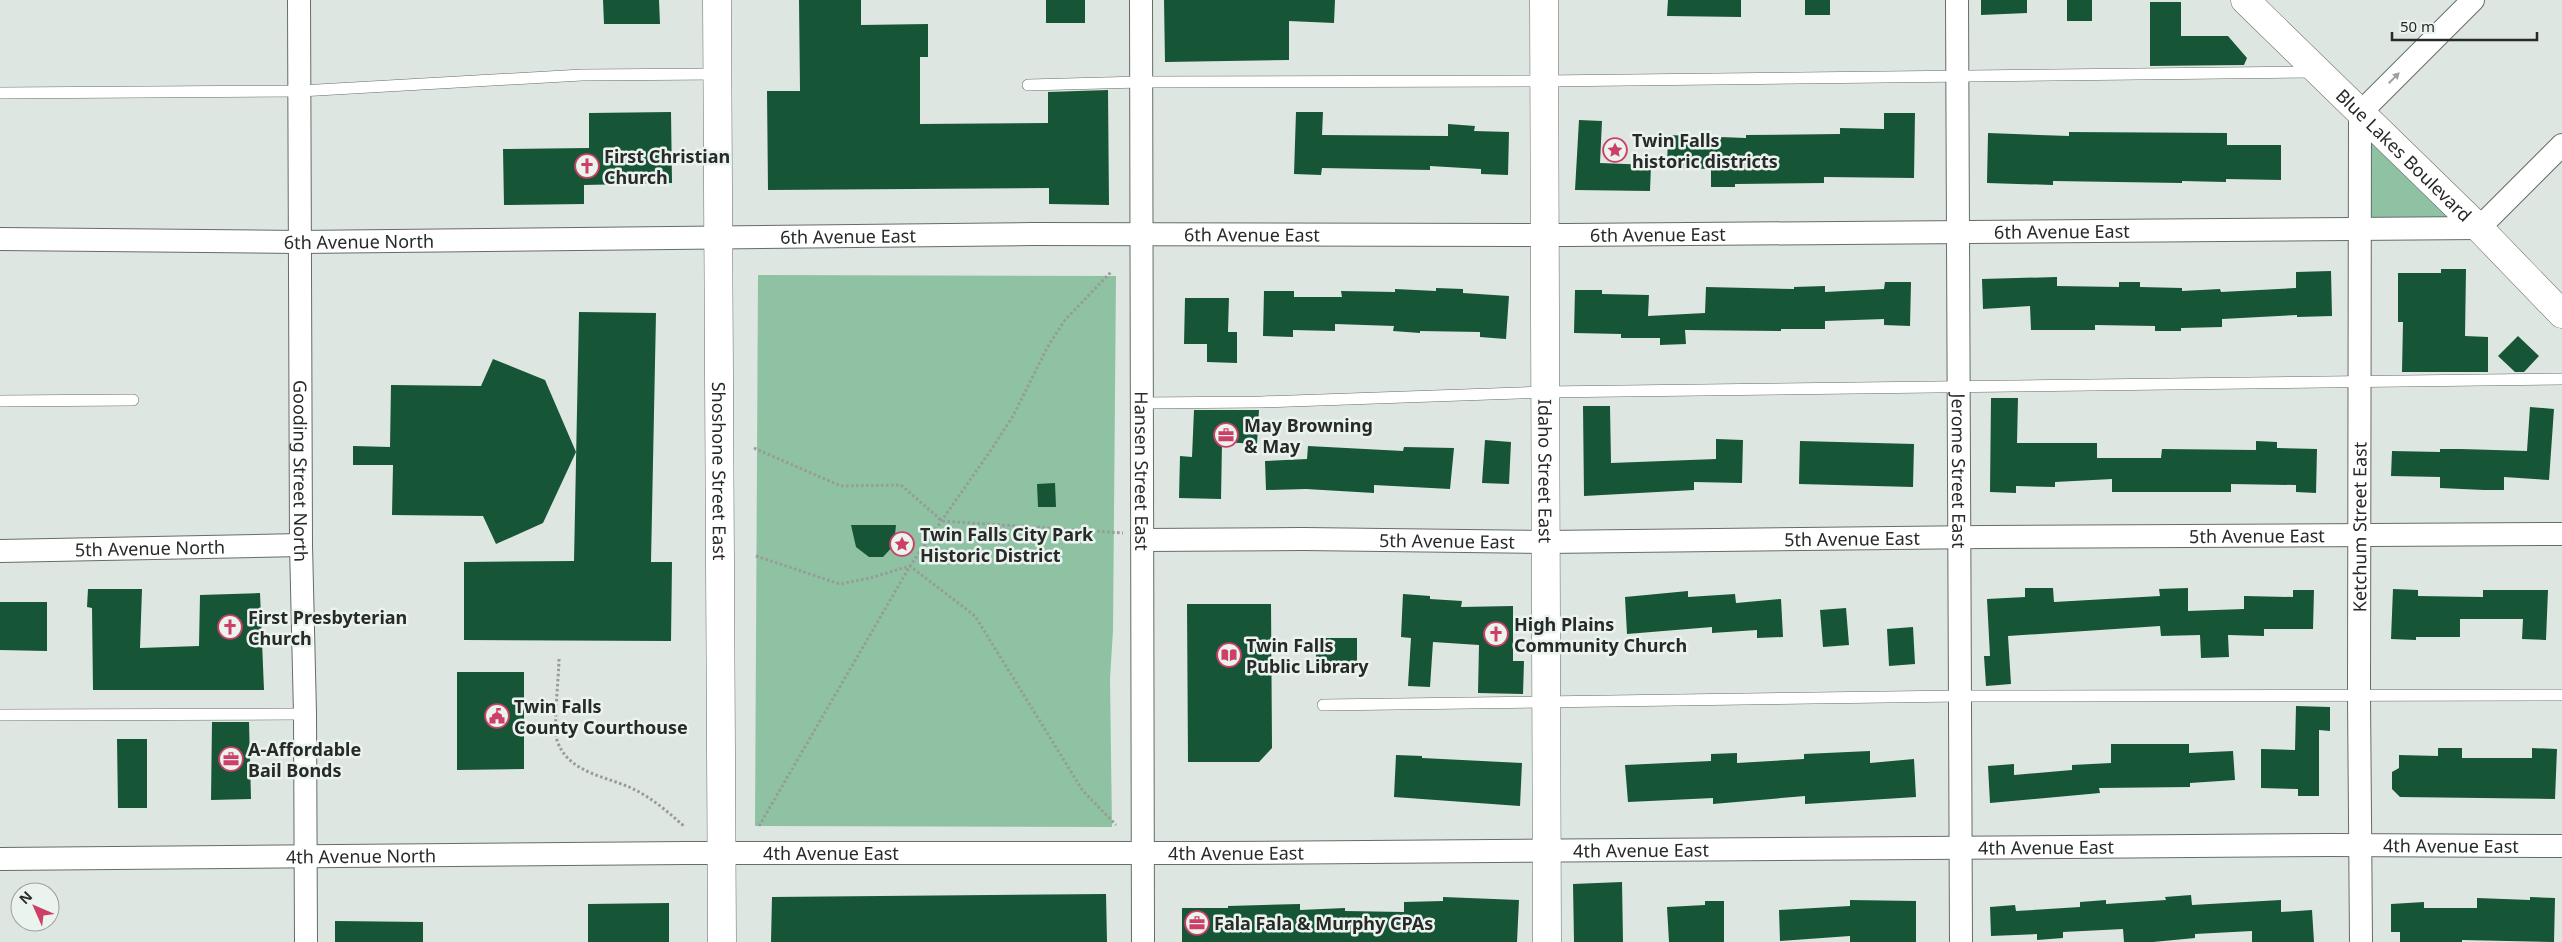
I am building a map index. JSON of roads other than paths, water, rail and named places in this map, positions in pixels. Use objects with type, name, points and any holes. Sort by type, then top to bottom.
[{"type":"main road","name":"Shoshone Street East","points":[[717,0],[722,942]]},
{"type":"main road","name":"Idaho Street East","points":[[1544,0],[1543,235],[1546,392],[1547,942]]},
{"type":"main road","name":"Blue Lakes Boulevard","points":[[2245,0],[2479,228],[2562,314]]},
{"type":"street","name":"Gooding Street North","points":[[300,0],[299,242],[301,545],[304,583],[306,942]]},
{"type":"street","name":"Hansen Street East","points":[[1141,0],[1143,942]]},
{"type":"street","name":"Jerome Street East","points":[[1957,0],[1961,942]]},
{"type":"street","points":[[2360,113],[2466,2]]},
{"type":"street","name":"Ketchum Street East","points":[[2360,113],[2361,536],[2359,696],[2361,942]]},
{"type":"street","points":[[2479,228],[2562,144]]},
{"type":"street","name":"6th Avenue East","points":[[718,236],[1543,235],[2479,228]]},
{"type":"street","name":"6th Avenue North","points":[[0,239],[299,242],[718,236]]},
{"type":"street","name":"5th Avenue East","points":[[1142,540],[1303,539],[1546,542],[2562,534]]},
{"type":"street","name":"5th Avenue North","points":[[0,550],[301,545]]},
{"type":"street","name":"4th Avenue East","points":[[722,853],[1222,853],[2361,845],[2562,846]]},
{"type":"street","name":"4th Avenue North","points":[[0,859],[722,853]]},
{"type":"lane","points":[[1028,85],[1141,82],[1544,81],[2319,72]]},
{"type":"lane","points":[[0,92],[300,91],[582,75],[718,74]]},
{"type":"lane","points":[[1142,403],[1261,402],[1546,392],[2562,379]]},
{"type":"lane","points":[[0,401],[133,400]]},
{"type":"lane","points":[[1323,705],[1960,696],[2562,695]]},
{"type":"lane","points":[[0,715],[305,714]]},
{"type":"place","name":"Twin Falls historic districts","points":[[1615,150]]},
{"type":"place","name":"First Christian Church","points":[[587,166]]},
{"type":"place","name":"May Browning & May","points":[[1226,435]]},
{"type":"place","name":"Twin Falls City Park Historic District","points":[[902,544]]},
{"type":"place","name":"First Presbyterian Church","points":[[230,627]]},
{"type":"place","name":"High Plains Community Church","points":[[1496,634]]},
{"type":"place","name":"Twin Falls Public Library","points":[[1229,655]]},
{"type":"place","name":"Twin Falls County Courthouse","points":[[497,716]]},
{"type":"place","name":"A-Affordable Bail Bonds","points":[[231,759]]},
{"type":"place","name":"Fala Fala & Murphy CPAs","points":[[1197,923]]}]
